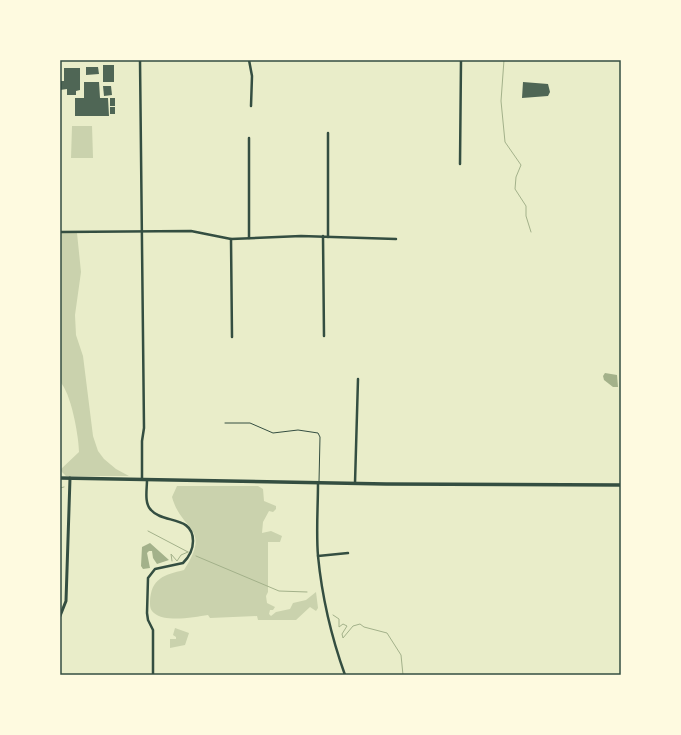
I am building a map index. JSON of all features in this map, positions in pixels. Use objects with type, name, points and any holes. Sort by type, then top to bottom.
[{"type":"main road","points":[[60,478],[355,483],[621,485]]},
{"type":"street","points":[[140,60],[144,428],[142,441],[142,479]]},
{"type":"street","points":[[249,60],[252,76],[251,106]]},
{"type":"street","points":[[460,164],[462,60]]},
{"type":"street","points":[[328,133],[328,237]]},
{"type":"street","points":[[249,138],[249,238]]},
{"type":"street","points":[[60,232],[192,231],[232,239],[323,236],[396,239]]},
{"type":"street","points":[[323,236],[324,336]]},
{"type":"street","points":[[232,239],[232,337]]},
{"type":"street","points":[[355,483],[358,379]]},
{"type":"street","points":[[60,616],[66,601],[70,478]]},
{"type":"street","points":[[147,479],[147,501],[151,511],[162,517],[181,522],[186,525],[191,531],[193,542],[190,554],[183,563],[155,569],[148,578],[147,613],[148,620],[153,630],[153,675]]},
{"type":"street","points":[[318,482],[318,556],[326,613],[345,675]]},
{"type":"street","points":[[318,556],[348,553]]},
{"type":"lane","points":[[225,423],[254,424],[273,433],[305,430],[318,433],[320,437],[318,482]]},
{"type":"shaded area","points":[[72,126],[92,126],[93,158],[71,158]]},
{"type":"shaded area","points":[[60,233],[77,233],[81,272],[75,315],[76,335],[83,356],[93,436],[98,451],[104,459],[116,469],[129,476],[66,476],[60,470],[79,452],[78,436],[71,405],[68,395],[60,382]]},
{"type":"shaded area","points":[[605,373],[617,375],[618,387],[613,387],[604,380],[603,376]]},
{"type":"shaded area","points":[[177,486],[258,486],[263,489],[264,501],[276,506],[276,509],[273,512],[269,511],[263,522],[262,533],[271,531],[282,536],[280,542],[268,542],[268,592],[266,596],[267,603],[275,607],[273,610],[270,610],[269,614],[271,616],[276,612],[290,609],[293,603],[306,600],[316,592],[318,608],[316,611],[310,607],[296,620],[258,620],[257,616],[210,618],[208,615],[173,619],[159,616],[153,612],[150,608],[150,602],[151,594],[156,583],[165,576],[184,570],[192,556],[195,545],[195,537],[192,530],[177,509],[172,497]]},
{"type":"shaded area","points":[[150,543],[169,560],[157,564],[153,558],[152,551],[149,551],[147,553],[150,568],[143,569],[141,566],[142,547]]},
{"type":"shaded area","points":[[175,628],[189,633],[185,645],[170,648],[170,639],[176,639],[173,635]]},
{"type":"building","points":[[103,65],[114,65],[114,82],[103,82]]},
{"type":"building","points":[[86,67],[98,67],[99,74],[86,75]]},
{"type":"building","points":[[64,68],[80,68],[80,90],[76,91],[76,95],[67,95],[67,89],[60,90],[60,81],[64,81]]},
{"type":"building","points":[[84,82],[99,82],[100,98],[108,98],[109,116],[75,116],[75,98],[84,98]]},
{"type":"building","points":[[523,82],[548,84],[550,92],[548,96],[522,98]]},
{"type":"building","points":[[103,86],[111,86],[112,95],[104,96]]},
{"type":"building","points":[[110,98],[115,98],[115,106],[110,106]]},
{"type":"building","points":[[110,107],[115,107],[115,114],[110,114]]},
{"type":"waterway","points":[[504,60],[501,101],[505,142],[521,165],[516,177],[515,189],[526,206],[526,216],[531,232]]},
{"type":"waterway","points":[[60,488],[64,487]]},
{"type":"waterway","points":[[148,531],[188,552]]},
{"type":"waterway","points":[[172,561],[171,554],[177,561],[181,555],[188,552]]},
{"type":"waterway","points":[[196,556],[279,591],[307,592]]},
{"type":"waterway","points":[[333,615],[339,619],[339,627],[343,624],[347,626],[342,634],[343,638],[353,626],[360,624],[364,627],[387,633],[401,655],[403,675]]}]
